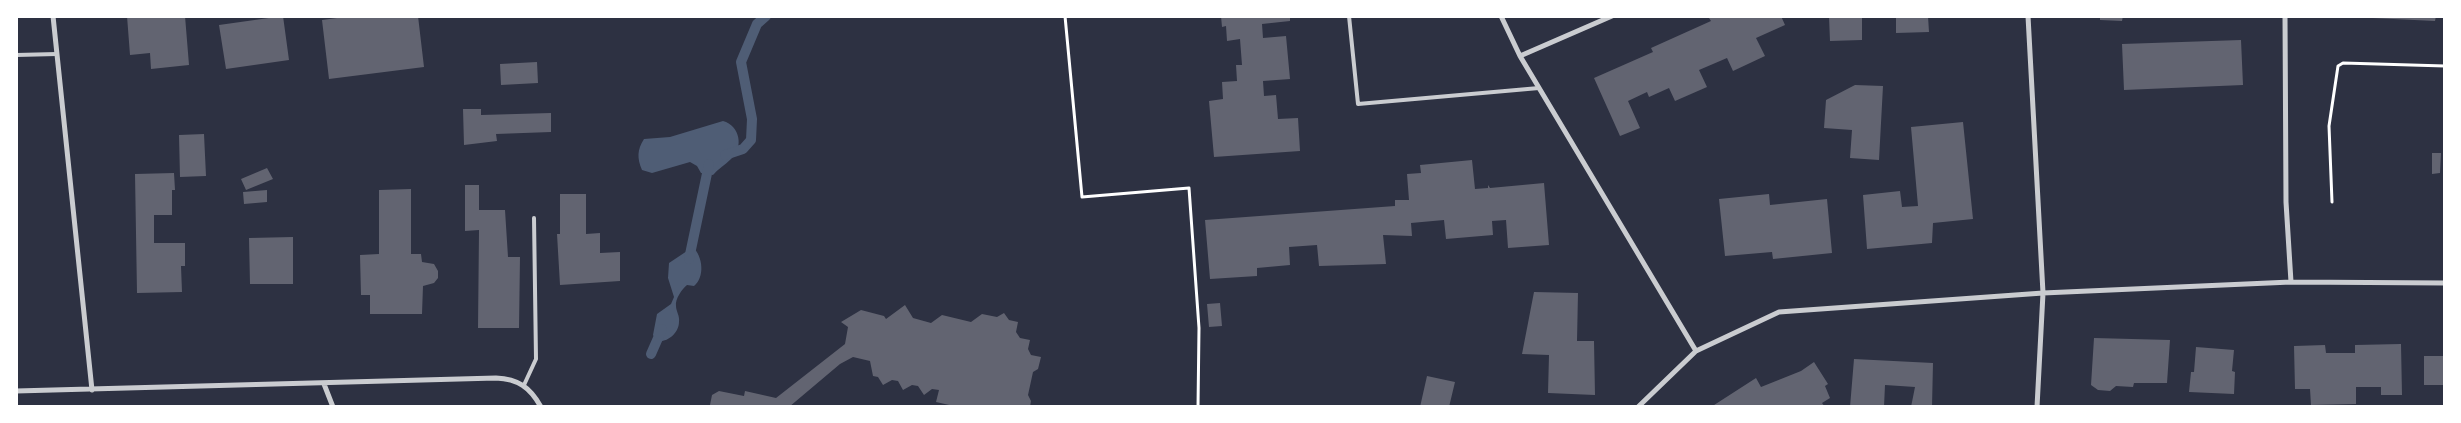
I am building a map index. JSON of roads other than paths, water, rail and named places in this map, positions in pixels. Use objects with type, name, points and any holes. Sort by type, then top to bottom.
[{"type":"street","points":[[53,16],[92,390]]},
{"type":"street","points":[[1501,16],[1520,56],[1696,351]]},
{"type":"street","points":[[1520,56],[1612,16]]},
{"type":"street","points":[[2028,16],[2043,292],[2037,407]]},
{"type":"street","points":[[2285,16],[2286,202],[2291,282]]},
{"type":"street","points":[[1638,407],[1696,351],[1779,312],[2043,292],[2291,282],[2445,284]]},
{"type":"street","points":[[16,391],[496,378],[510,379],[524,385],[534,395],[541,407]]},
{"type":"street","points":[[324,384],[333,407]]},
{"type":"lane","points":[[1349,16],[1358,104],[1539,88]]},
{"type":"lane","points":[[16,55],[57,54]]},
{"type":"lane","points":[[524,385],[536,359],[534,218]]},
{"type":"water","points":[[723,121],[733,127],[736,132],[739,143],[738,149],[731,159],[713,175],[701,173],[697,166],[690,162],[652,173],[642,170],[639,154],[644,139],[670,137]]},
{"type":"water","points":[[693,247],[701,261],[700,278],[694,286],[687,285],[678,297],[676,306],[679,322],[675,333],[668,339],[657,341],[653,335],[657,314],[671,304],[674,297],[668,278],[669,263]]},
{"type":"waterway","points":[[725,155],[743,149],[751,140],[752,119],[741,62],[757,24],[766,16]]},
{"type":"waterway","points":[[689,259],[709,164]]},
{"type":"waterway","points":[[651,354],[662,329]]}]
